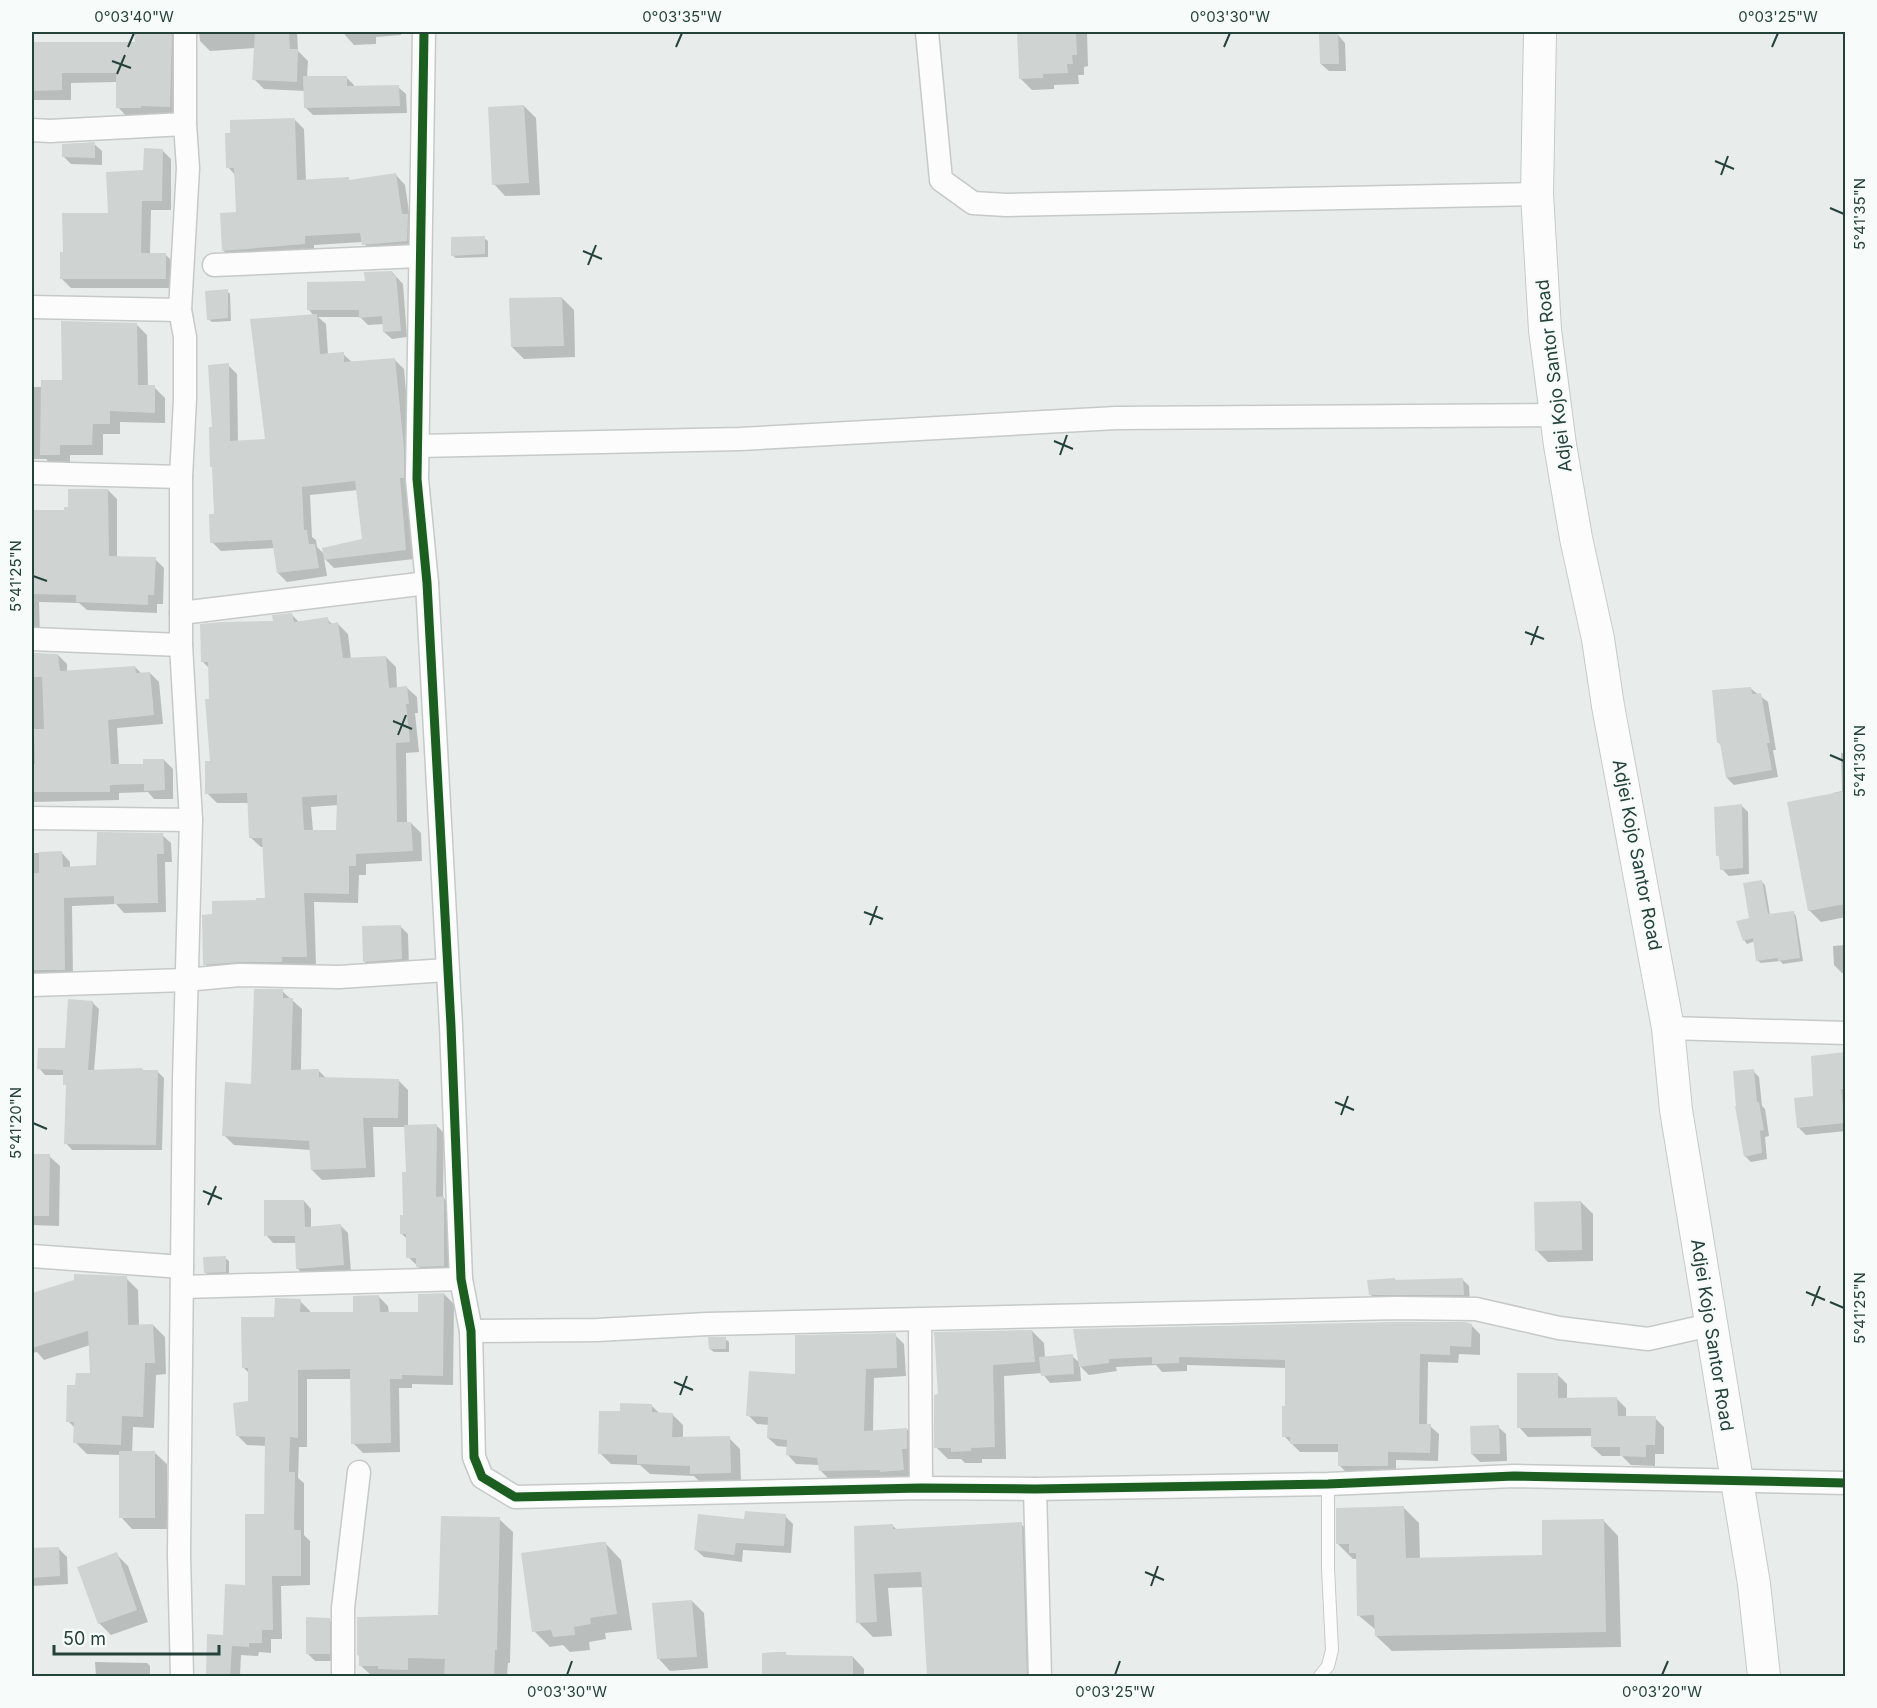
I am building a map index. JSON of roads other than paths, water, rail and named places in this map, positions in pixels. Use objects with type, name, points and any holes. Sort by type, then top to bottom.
[{"type":"street","points":[[182,1677],[179,1555],[186,980],[191,820],[181,645],[185,399],[184,337],[180,310],[189,168],[185,124],[185,32]]},
{"type":"street","points":[[424,32],[417,479],[427,583],[461,1279],[471,1331],[474,1456],[482,1476],[514,1497],[921,1488],[1035,1489],[1328,1484],[1514,1476],[1845,1483]]},
{"type":"street","points":[[927,32],[941,180],[973,203],[1006,205],[1537,194]]},
{"type":"street","name":"Adjei Kojo Santor Road","points":[[1539,32],[1537,194],[1545,330],[1556,415],[1576,538],[1598,639],[1608,706],[1668,1028],[1676,1110],[1754,1584],[1764,1677]]},
{"type":"street","points":[[32,130],[185,124]]},
{"type":"street","points":[[214,265],[419,256]]},
{"type":"street","points":[[32,307],[180,310]]},
{"type":"street","points":[[418,446],[740,439],[1116,418],[1556,415]]},
{"type":"street","points":[[32,473],[182,477]]},
{"type":"street","points":[[181,613],[427,583]]},
{"type":"street","points":[[32,639],[181,645]]},
{"type":"street","points":[[32,818],[191,820]]},
{"type":"street","points":[[32,985],[186,980],[239,975],[339,977],[447,970]]},
{"type":"street","points":[[1668,1028],[1845,1033]]},
{"type":"street","points":[[32,1256],[182,1277],[461,1279]]},
{"type":"street","points":[[471,1331],[597,1330],[707,1324],[1396,1308],[1476,1309],[1558,1328],[1648,1339],[1710,1325]]},
{"type":"street","points":[[920,1320],[921,1488]]},
{"type":"street","points":[[343,1677],[342,1608],[359,1473]]},
{"type":"street","points":[[1035,1489],[1040,1677]]},
{"type":"lane","points":[[1320,1677],[1328,1666],[1332,1650],[1328,1568],[1328,1484]]}]
